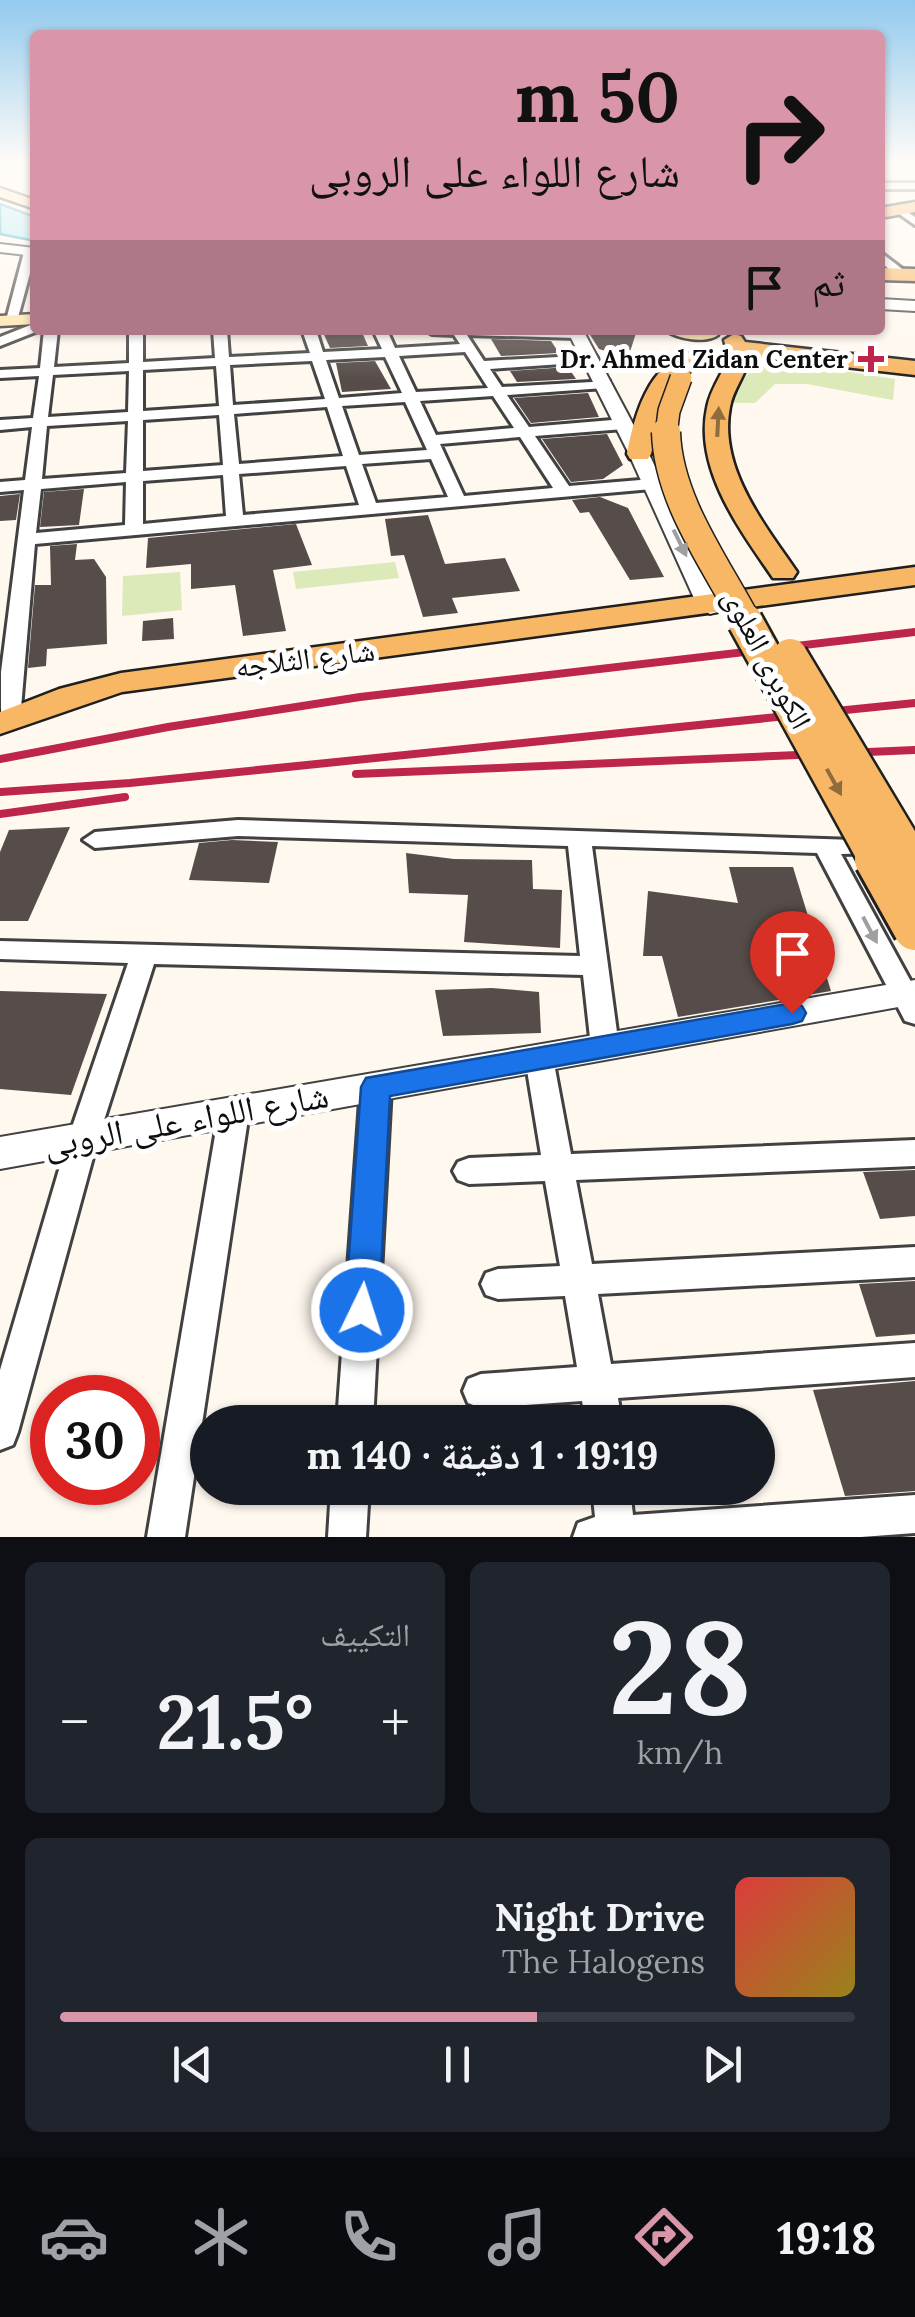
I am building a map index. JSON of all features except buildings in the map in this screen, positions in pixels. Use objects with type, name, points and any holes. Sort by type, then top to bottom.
[{"type":"main road","points":[[729,337],[915,368]]},
{"type":"main road","points":[[640,454],[651,398],[660,382],[690,374],[729,337]]},
{"type":"main road","points":[[729,337],[739,362],[718,406],[716,432],[721,461],[756,532],[783,572]]},
{"type":"main road","name":"الكوبرى العلوى","points":[[690,374],[687,421],[692,467],[700,487],[774,629],[915,865]]},
{"type":"main road","name":"الكوبرى العلوى","points":[[690,374],[669,402],[666,420],[666,443],[678,488],[750,631],[915,929]]},
{"type":"main road","name":"شارع الثلاجه","points":[[5,722],[71,696],[121,684],[615,619],[783,572],[915,554]]},
{"type":"main road","name":"شارع الثلاجه","points":[[706,596],[915,576]]},
{"type":"street","points":[[0,248],[30,252]]},
{"type":"street","points":[[0,296],[15,302],[30,258]]},
{"type":"street","points":[[885,304],[915,306]]},
{"type":"street","points":[[0,342],[30,329]]},
{"type":"street","points":[[5,722],[5,672],[24,572],[42,422],[46,372],[40,335]]},
{"type":"street","points":[[134,530],[136,335]]},
{"type":"street","points":[[220,335],[235,521]]},
{"type":"street","points":[[312,335],[370,509]]},
{"type":"street","points":[[382,335],[458,501]]},
{"type":"street","points":[[461,335],[564,492]]},
{"type":"street","points":[[578,335],[640,454],[706,596]]},
{"type":"street","points":[[0,374],[469,348]]},
{"type":"street","points":[[480,365],[590,358]]},
{"type":"street","points":[[0,425],[604,384]]},
{"type":"street","points":[[0,487],[353,460],[524,432],[624,424]]},
{"type":"street","points":[[28,539],[652,484]]},
{"type":"street","points":[[0,573],[24,572]]},
{"type":"street","points":[[96,840],[238,828],[915,847]]},
{"type":"street","points":[[578,839],[605,1047]]},
{"type":"street","points":[[825,846],[911,1000]]},
{"type":"street","points":[[0,950],[594,966]]},
{"type":"street","points":[[0,1432],[83,1139],[144,954]]},
{"type":"street","name":"شارع اللواء على الروبى","points":[[0,1153],[539,1058],[911,1000]]},
{"type":"street","points":[[539,1058],[602,1405]]},
{"type":"street","points":[[355,1405],[376,1087]]},
{"type":"street","points":[[166,1537],[234,1112]]},
{"type":"street","points":[[469,1171],[915,1153]]},
{"type":"street","points":[[498,1284],[915,1262]]},
{"type":"street","points":[[481,1391],[915,1360]]},
{"type":"street","points":[[347,1537],[349,1505]]},
{"type":"street","points":[[611,1505],[609,1536],[915,1514]]},
{"type":"green space","points":[[778,361],[895,379],[893,400],[807,384],[775,384],[755,403],[728,403],[747,374]]},
{"type":"green space","points":[[395,562],[399,578],[296,589],[293,572]]},
{"type":"green space","points":[[180,572],[182,610],[122,616],[123,576]]},
{"type":"railway","points":[[0,759],[168,727],[360,697],[915,632]]},
{"type":"railway","points":[[1,792],[130,783],[915,703]]},
{"type":"railway","points":[[356,774],[915,750]]},
{"type":"railway","points":[[0,814],[125,797]]},
{"type":"place","name":"Dr. Ahmed Zidan Center","points":[[871,359]]},
{"type":"route","points":[[362,1310],[376,1087],[792,1013]]}]
